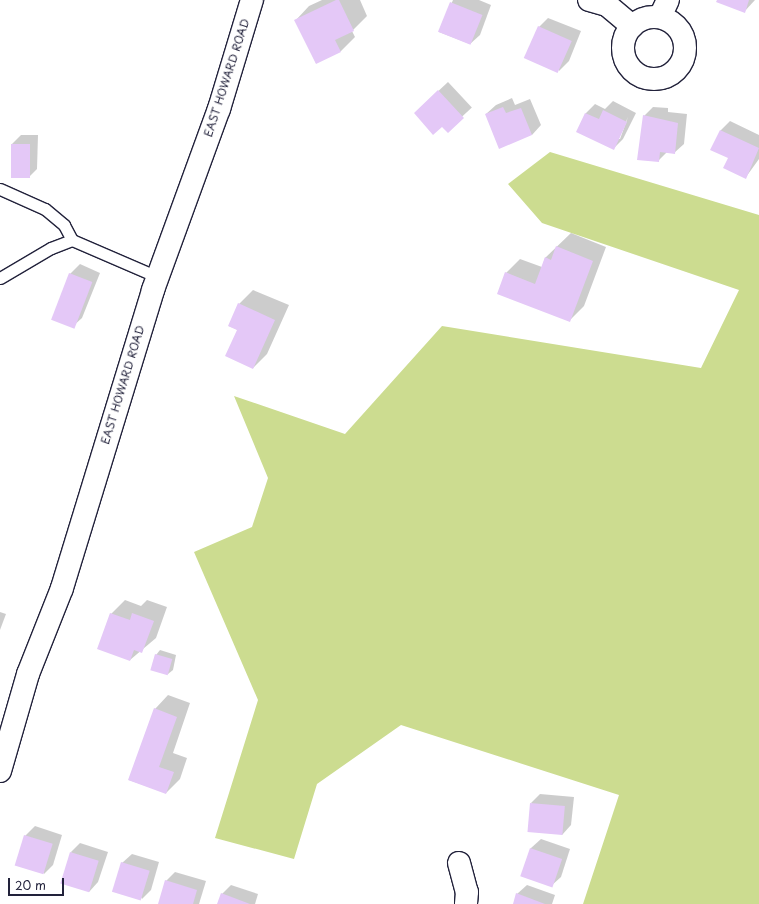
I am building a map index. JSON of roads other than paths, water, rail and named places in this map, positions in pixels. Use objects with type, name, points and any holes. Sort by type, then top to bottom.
[{"type":"street","name":"EAST HOWARD ROAD","points":[[0,771],[28,674],[62,588],[158,277],[219,109],[252,0]]},
{"type":"street","points":[[589,0],[606,5],[632,26]]},
{"type":"street","points":[[664,8],[683,35],[686,50],[682,64],[671,75],[656,80],[642,77],[630,68],[623,54],[624,39],[632,26],[664,8]]},
{"type":"street","points":[[459,863],[467,892],[466,904]]},
{"type":"lane","points":[[0,189],[45,209],[64,225],[72,240],[158,277]]},
{"type":"lane","points":[[0,278],[51,248],[72,240]]}]
